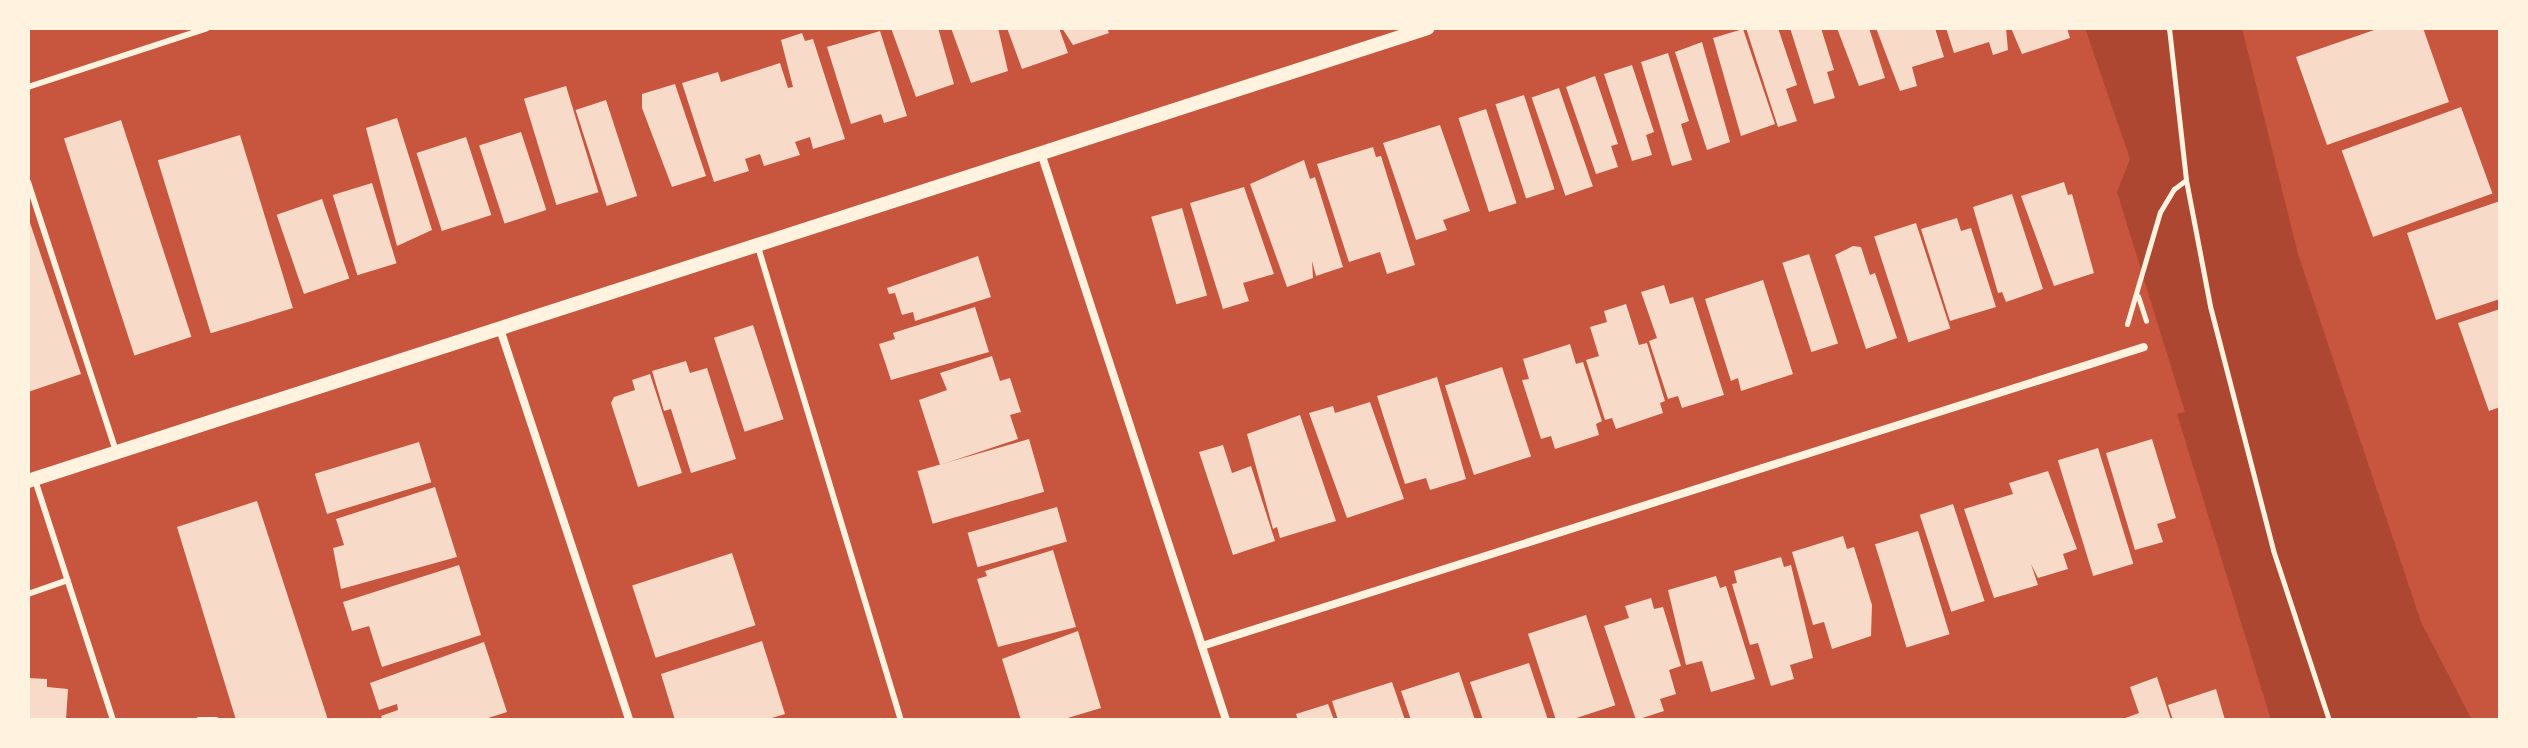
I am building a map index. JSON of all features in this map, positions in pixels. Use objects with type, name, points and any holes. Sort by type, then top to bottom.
[{"type":"street","points":[[31,480],[1428,28]]},
{"type":"street","points":[[1041,153],[1226,720]]},
{"type":"street","points":[[500,329],[629,720]]},
{"type":"street","points":[[1202,646],[2144,347]]},
{"type":"lane","points":[[28,87],[207,28]]},
{"type":"lane","points":[[28,182],[116,452]]},
{"type":"lane","points":[[758,247],[901,720]]},
{"type":"lane","points":[[31,480],[68,580],[113,720]]},
{"type":"lane","points":[[28,594],[68,580]]},
{"type":"lane","points":[[199,720],[216,720]]},
{"type":"path","points":[[2169,28],[2186,180],[2210,306],[2273,550],[2329,720]]},
{"type":"path","points":[[2126,325],[2160,212],[2174,189],[2186,180]]},
{"type":"shaded area","points":[[2085,28],[2242,28],[2298,254],[2421,622],[2472,720],[2271,720],[2177,414],[2185,412],[2117,192],[2130,159]]},
{"type":"building","points":[[891,28],[938,28],[954,84],[916,97]]},
{"type":"building","points":[[951,28],[998,28],[1008,71],[971,83]]},
{"type":"building","points":[[1007,28],[1059,28],[1068,53],[1022,69]]},
{"type":"building","points":[[1062,28],[1107,28],[1109,33],[1073,45]]},
{"type":"building","points":[[1746,28],[1778,28],[1797,85],[1786,89],[1797,121],[1778,127]]},
{"type":"building","points":[[1790,28],[1821,28],[1834,70],[1827,72],[1835,98],[1814,104]]},
{"type":"building","points":[[1837,28],[1869,28],[1885,78],[1859,86]]},
{"type":"building","points":[[1876,28],[1935,28],[1944,57],[1912,67],[1917,86],[1900,91]]},
{"type":"building","points":[[1946,28],[2006,28],[2008,50],[1993,55],[1989,42],[1954,53]]},
{"type":"building","points":[[2011,28],[2067,28],[2070,38],[2022,54]]},
{"type":"building","points":[[2380,28],[2423,28],[2449,102],[2327,145],[2296,57]]},
{"type":"building","points":[[1743,29],[1775,124],[1741,136],[1713,38]]},
{"type":"building","points":[[880,31],[907,116],[884,123],[881,114],[851,124],[827,47]]},
{"type":"building","points":[[802,33],[805,41],[813,39],[845,139],[813,149],[810,137],[795,142],[800,155],[764,166],[760,154],[745,159],[749,171],[714,182],[682,83],[718,72],[721,82],[780,63],[788,88],[793,87],[781,40]]},
{"type":"building","points":[[1702,42],[1730,142],[1707,150],[1675,52]]},
{"type":"building","points":[[1668,53],[1689,121],[1681,124],[1692,160],[1672,166],[1641,62]]},
{"type":"building","points":[[1632,65],[1654,132],[1646,135],[1652,155],[1632,161],[1604,74]]},
{"type":"building","points":[[1595,76],[1618,144],[1611,146],[1618,167],[1596,174],[1566,87]]},
{"type":"building","points":[[675,84],[706,176],[672,187],[642,108],[642,94]]},
{"type":"building","points":[[566,86],[598,192],[556,205],[524,99]]},
{"type":"building","points":[[1559,88],[1593,186],[1565,196],[1532,97]]},
{"type":"building","points":[[1524,95],[1555,189],[1526,198],[1495,104]]},
{"type":"building","points":[[606,100],[637,196],[607,206],[576,110]]},
{"type":"building","points":[[2461,107],[2492,193],[2373,237],[2342,150]]},
{"type":"building","points":[[1486,109],[1517,203],[1489,212],[1458,118]]},
{"type":"building","points":[[397,118],[432,230],[397,246],[366,128]]},
{"type":"building","points":[[121,120],[191,337],[134,355],[64,139]]},
{"type":"building","points":[[1440,125],[1470,211],[1443,220],[1447,230],[1416,240],[1383,143]]},
{"type":"building","points":[[521,132],[546,210],[504,224],[479,146]]},
{"type":"building","points":[[240,135],[293,308],[211,333],[158,160]]},
{"type":"building","points":[[466,137],[491,215],[442,231],[417,153]]},
{"type":"building","points":[[1373,147],[1376,157],[1381,156],[1415,265],[1387,274],[1380,252],[1349,262],[1317,164]]},
{"type":"building","points":[[1304,160],[1310,179],[1315,177],[1343,267],[1316,276],[1312,261],[1313,278],[1287,287],[1250,184]]},
{"type":"building","points":[[2064,182],[2068,195],[2072,194],[2094,273],[2054,286],[2021,196]]},
{"type":"building","points":[[372,183],[397,263],[357,275],[333,195]]},
{"type":"building","points":[[1244,187],[1274,274],[1243,283],[1249,301],[1223,309],[1190,203]]},
{"type":"building","points":[[2012,194],[2043,289],[2006,302],[2002,292],[1998,293],[1973,207]]},
{"type":"building","points":[[322,199],[349,278],[304,294],[277,215]]},
{"type":"building","points":[[2500,201],[2500,299],[2436,320],[2407,233]]},
{"type":"building","points":[[1182,208],[1207,295],[1176,304],[1151,217]]},
{"type":"building","points":[[28,217],[81,374],[28,392]]},
{"type":"building","points":[[1957,218],[1961,231],[1971,228],[1996,307],[1950,321],[1921,229]]},
{"type":"building","points":[[1916,223],[1950,329],[1908,342],[1874,237]]},
{"type":"building","points":[[1853,246],[1861,247],[1870,275],[1875,273],[1897,338],[1866,349],[1835,255]]},
{"type":"building","points":[[1809,254],[1838,343],[1811,352],[1782,263]]},
{"type":"building","points":[[978,256],[991,297],[915,321],[913,312],[902,315],[895,293],[889,294],[887,288]]},
{"type":"building","points":[[1763,280],[1793,374],[1741,391],[1738,378],[1731,381],[1705,299]]},
{"type":"building","points":[[1664,285],[1670,304],[1693,297],[1724,395],[1682,408],[1678,396],[1668,399],[1649,341],[1657,338],[1641,292]]},
{"type":"building","points":[[1626,304],[1639,345],[1647,343],[1665,401],[1660,403],[1663,413],[1616,429],[1612,418],[1605,420],[1586,360],[1599,356],[1590,327],[1607,322],[1604,311]]},
{"type":"building","points":[[975,307],[989,352],[891,380],[879,344],[895,339],[893,333]]},
{"type":"building","points":[[2500,309],[2500,407],[2489,411],[2458,323]]},
{"type":"building","points":[[753,325],[784,419],[745,432],[714,338]]},
{"type":"building","points":[[1570,344],[1576,364],[1583,362],[1602,421],[1596,424],[1599,435],[1555,449],[1551,436],[1541,439],[1522,380],[1529,379],[1523,359]]},
{"type":"building","points":[[992,356],[1000,381],[1010,378],[1021,412],[1010,415],[1018,439],[940,465],[919,400],[947,390],[940,373]]},
{"type":"building","points":[[686,361],[690,373],[707,368],[736,459],[691,473],[671,409],[664,411],[652,371]]},
{"type":"building","points":[[1502,367],[1531,456],[1474,475],[1445,386]]},
{"type":"building","points":[[650,374],[682,473],[638,487],[611,403],[614,397],[635,390],[632,380]]},
{"type":"building","points":[[1437,377],[1466,479],[1430,490],[1426,478],[1405,484],[1377,396]]},
{"type":"building","points":[[1370,402],[1404,499],[1347,518],[1309,413],[1333,406],[1335,413]]},
{"type":"building","points":[[1300,415],[1336,521],[1280,538],[1277,527],[1273,529],[1247,434]]},
{"type":"building","points":[[1029,439],[1044,492],[933,524],[917,471]]},
{"type":"building","points":[[2152,439],[2176,518],[2157,524],[2163,542],[2135,550],[2106,453]]},
{"type":"building","points":[[419,442],[431,482],[327,514],[315,474]]},
{"type":"building","points":[[1223,445],[1232,473],[1251,466],[1275,541],[1233,555],[1199,452]]},
{"type":"building","points":[[2098,448],[2133,564],[2093,576],[2058,460]]},
{"type":"building","points":[[2048,471],[2077,549],[2063,554],[2068,569],[2038,578],[2031,564],[2038,585],[1994,598],[1964,509],[2013,494],[2009,483]]},
{"type":"building","points":[[435,487],[457,557],[341,589],[333,548],[344,545],[336,519]]},
{"type":"building","points":[[257,501],[328,720],[236,720],[177,527]]},
{"type":"building","points":[[1953,504],[1985,601],[1951,612],[1920,515]]},
{"type":"building","points":[[1057,507],[1067,542],[978,567],[968,533]]},
{"type":"building","points":[[1918,531],[1950,634],[1907,647],[1875,544]]},
{"type":"building","points":[[1843,536],[1847,549],[1854,547],[1872,605],[1871,636],[1832,649],[1824,622],[1813,625],[1792,552]]},
{"type":"building","points":[[1053,550],[1076,627],[998,647],[977,579],[987,576],[985,571]]},
{"type":"building","points":[[732,553],[755,625],[656,658],[632,585]]},
{"type":"building","points":[[1781,557],[1784,567],[1791,565],[1813,658],[1790,665],[1794,679],[1771,686],[1758,643],[1750,645],[1732,584],[1737,583],[1734,571]]},
{"type":"building","points":[[459,565],[481,635],[382,667],[369,626],[352,631],[343,602]]},
{"type":"building","points":[[1716,576],[1720,588],[1726,586],[1755,679],[1711,692],[1702,661],[1686,665],[1668,590]]},
{"type":"building","points":[[1651,598],[1654,609],[1663,607],[1681,666],[1669,670],[1676,694],[1660,699],[1664,711],[1636,720],[1604,626],[1629,618],[1625,606]]},
{"type":"building","points":[[1586,615],[1615,705],[1570,720],[1556,720],[1528,634]]},
{"type":"building","points":[[1078,631],[1101,708],[1061,720],[1021,720],[1002,659]]},
{"type":"building","points":[[762,641],[785,714],[765,720],[675,720],[661,674]]},
{"type":"building","points":[[484,642],[507,712],[482,720],[383,720],[381,716],[398,710],[397,704],[379,710],[370,683]]},
{"type":"building","points":[[1529,663],[1548,720],[1483,720],[1470,682]]},
{"type":"building","points":[[1459,672],[1475,720],[1411,720],[1401,691]]},
{"type":"building","points":[[2157,677],[2171,720],[2120,720],[2139,713],[2130,687]]},
{"type":"building","points":[[28,678],[47,679],[47,687],[68,689],[66,720],[28,720]]},
{"type":"building","points":[[1392,682],[1405,720],[1338,720],[1332,701]]},
{"type":"building","points":[[2216,689],[2225,720],[2173,720],[2168,705]]},
{"type":"building","points":[[1328,704],[1334,720],[1298,720],[1296,714]]}]
